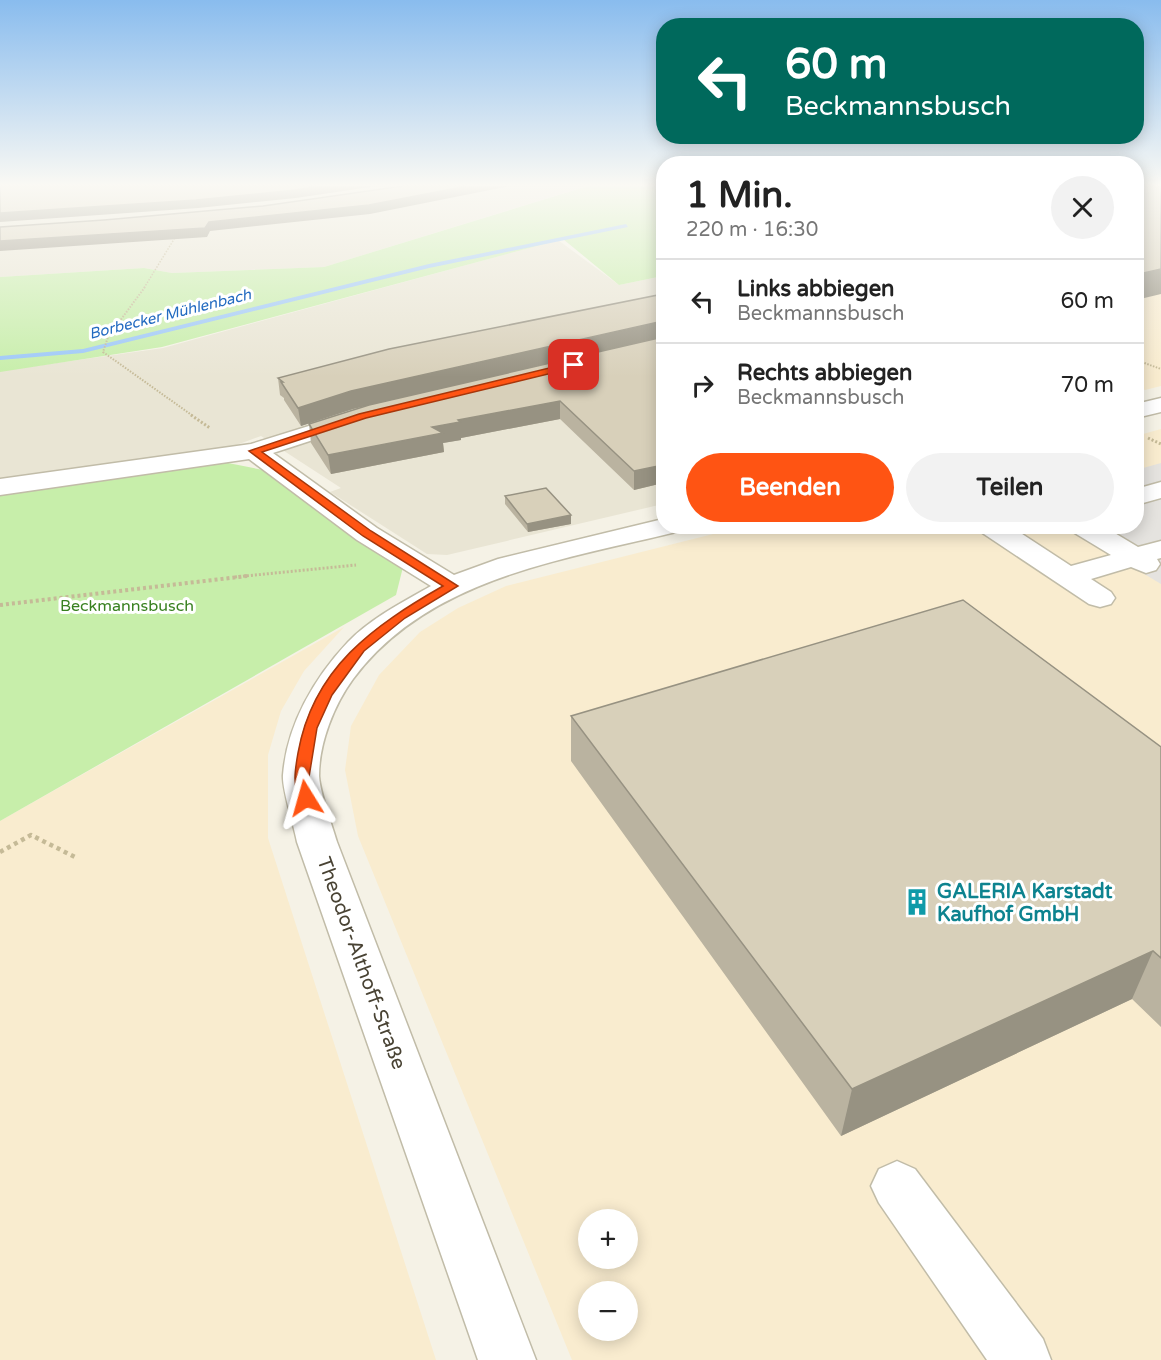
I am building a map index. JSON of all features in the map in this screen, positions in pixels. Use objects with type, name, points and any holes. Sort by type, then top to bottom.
[{"type":"street","points":[[1144,409],[1161,405]]},
{"type":"street","points":[[0,487],[254,451],[374,413]]},
{"type":"street","points":[[254,451],[367,534],[452,586]]},
{"type":"street","points":[[1144,495],[1161,490]]},
{"type":"street","name":"Theodor-Althoff-Straße","points":[[507,1360],[317,842],[301,777],[310,728],[325,694],[360,648],[400,616],[452,586],[508,566],[656,529]]},
{"type":"street","points":[[1003,534],[1101,598]]},
{"type":"street","points":[[1102,534],[1148,553],[1161,572]]},
{"type":"street","points":[[1066,577],[1148,553]]},
{"type":"street","points":[[897,1186],[1022,1360]]},
{"type":"path","points":[[168,249],[144,288],[108,338],[103,352],[220,436],[254,451]]},
{"type":"path","points":[[1144,363],[1161,369]]},
{"type":"path","points":[[1150,439],[1161,444]]},
{"type":"path","points":[[0,605],[357,565]]},
{"type":"path","points":[[0,852],[31,835],[77,858]]},
{"type":"shaded area","points":[[0,249],[381,249],[324,267],[172,273],[144,268],[0,277]]},
{"type":"shaded area","points":[[523,249],[571,249],[619,285],[656,277],[656,506],[447,555],[427,554],[330,492],[341,488],[261,436],[231,447],[0,481],[0,371],[163,348]]},
{"type":"shaded area","points":[[1144,249],[1161,249],[1161,386],[1145,390]]},
{"type":"shaded area","points":[[1161,429],[1161,1360],[572,1360],[358,836],[345,770],[351,726],[379,675],[420,632],[458,608],[506,586],[713,534],[1144,534],[1144,434]]},
{"type":"shaded area","points":[[1161,463],[1161,584],[1078,534],[1144,534],[1144,468]]},
{"type":"shaded area","points":[[344,627],[304,671],[281,711],[268,755],[268,838],[436,1360],[0,1360],[0,821]]},
{"type":"green space","points":[[381,249],[524,249],[162,347],[0,372],[0,277],[144,268],[172,273],[324,267]]},
{"type":"green space","points":[[576,249],[656,249],[656,277],[619,285]]},
{"type":"green space","name":"Beckmannsbusch","points":[[223,462],[263,470],[404,563],[396,595],[0,821],[0,494]]},
{"type":"building","points":[[1144,249],[1161,249],[1161,269],[1144,273]]},
{"type":"building","points":[[656,295],[656,323],[351,391],[298,408],[281,382],[283,382],[278,378],[389,349]]},
{"type":"building","points":[[656,339],[656,466],[634,471],[560,401],[432,427],[443,433],[328,455],[309,424],[369,405]]},
{"type":"building","points":[[546,488],[571,515],[527,524],[505,496]]},
{"type":"building","name":"GALERIA Karstadt Kaufhof GmbH","points":[[963,600],[1161,747],[1161,958],[1153,951],[852,1089],[571,716]]},
{"type":"waterway","name":"Borbecker Mühlenbach","points":[[0,358],[83,351],[429,266],[510,249]]},
{"type":"place","name":"GALERIA Karstadt Kaufhof GmbH","points":[[917,902]]},
{"type":"route","points":[[306,798],[301,777],[310,728],[325,694],[360,648],[400,616],[452,586],[367,534],[254,451],[362,416],[574,365]]}]
